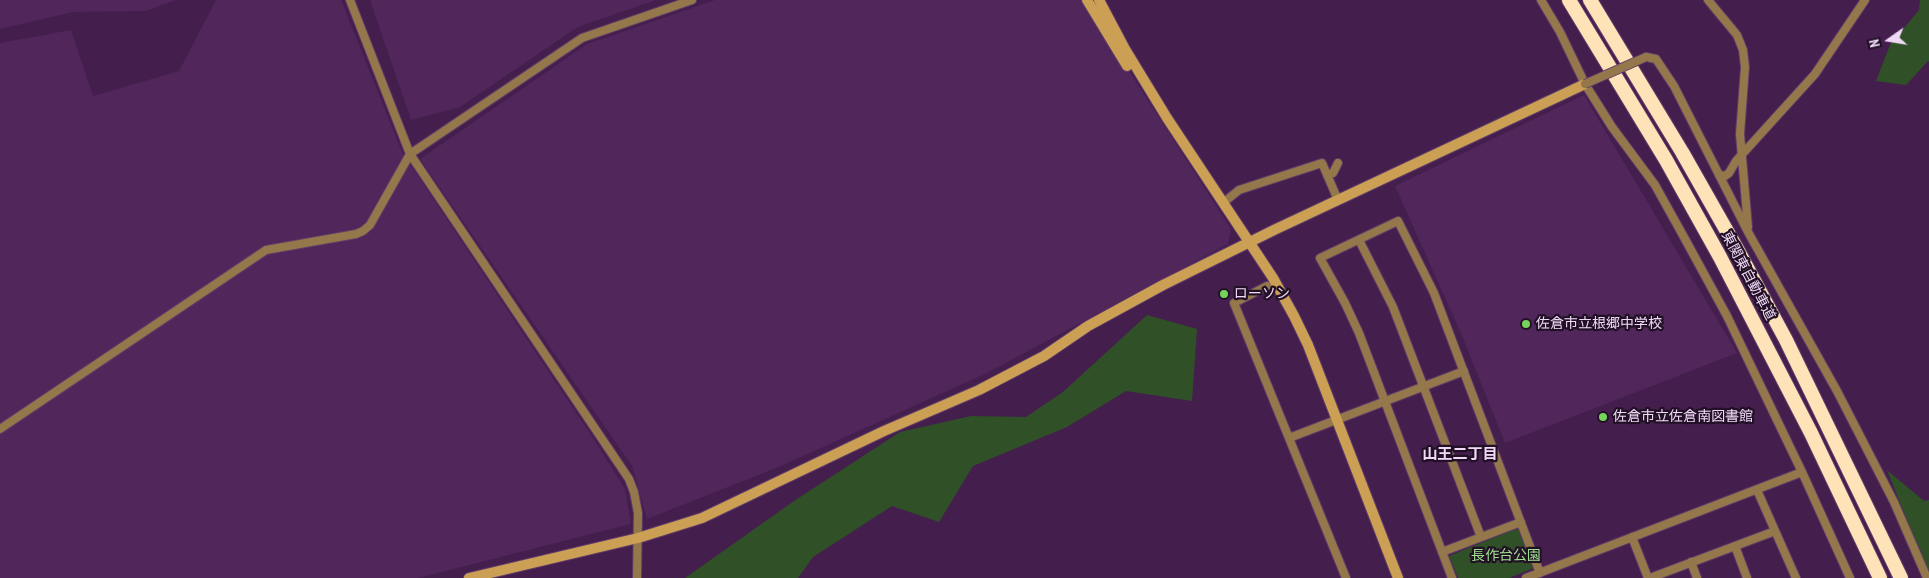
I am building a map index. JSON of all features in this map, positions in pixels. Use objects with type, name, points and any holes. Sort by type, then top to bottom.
[{"type":"highway","name":"東関東自動車道","points":[[1568,0],[1666,160],[1716,249],[1812,433],[1880,578]]},
{"type":"highway","name":"東関東自動車道","points":[[1590,0],[1677,143],[1786,340],[1901,578]]},
{"type":"street","points":[[350,0],[410,154],[622,467],[634,492],[638,513],[637,578]]},
{"type":"street","points":[[0,429],[266,250],[356,234],[363,231],[370,225],[410,154],[582,38],[692,0]]},
{"type":"street","points":[[1087,0],[1153,104],[1167,118]]},
{"type":"street","points":[[1099,0],[1125,49],[1167,118],[1272,278],[1294,316],[1308,345],[1398,578]]},
{"type":"street","points":[[1541,0],[1560,32],[1585,84],[1612,128],[1655,185],[1686,238],[1727,316],[1802,472],[1850,578]]},
{"type":"street","points":[[1708,0],[1737,35],[1743,50],[1745,67],[1740,134],[1748,232]]},
{"type":"street","points":[[1720,175],[1725,176],[1728,173],[1815,74],[1865,0]]},
{"type":"street","points":[[469,578],[638,538],[702,518],[884,431],[979,390],[1044,356],[1088,326],[1128,304],[1248,243],[1646,56],[1656,59],[1663,67],[1748,232],[1872,459],[1894,502],[1926,578]]},
{"type":"street","points":[[1223,203],[1239,190],[1322,162],[1338,200]]},
{"type":"street","points":[[1328,175],[1333,173],[1338,164]]},
{"type":"street","points":[[1452,578],[1359,333],[1320,258],[1398,221],[1434,293],[1521,522],[1544,571],[1551,578]]},
{"type":"street","points":[[1359,240],[1393,307],[1425,386],[1481,537]]},
{"type":"street","points":[[1268,286],[1234,303],[1346,578]]},
{"type":"street","points":[[1288,438],[1464,371]]},
{"type":"street","points":[[1526,578],[1802,472]]},
{"type":"street","points":[[1757,490],[1796,578]]},
{"type":"street","points":[[1442,552],[1521,522]]},
{"type":"street","points":[[1632,537],[1649,578],[1775,530]]},
{"type":"street","points":[[1735,546],[1747,578]]},
{"type":"street","points":[[1691,562],[1697,578]]},
{"type":"shaded area","points":[[0,0],[176,0],[146,11],[73,12],[0,29]]},
{"type":"shaded area","points":[[216,0],[341,0],[402,152],[625,489],[631,524],[418,578],[0,578],[0,43],[71,30],[93,96],[179,71]]},
{"type":"shaded area","points":[[370,0],[656,0],[578,27],[460,107],[411,120]]},
{"type":"shaded area","points":[[715,0],[1083,0],[1231,229],[1228,244],[987,373],[781,466],[647,519],[632,466],[420,159],[587,44]]},
{"type":"shaded area","points":[[1584,95],[1737,353],[1505,443],[1463,338],[1395,186]]},
{"type":"green space","points":[[1920,0],[1929,0],[1929,62],[1906,85],[1876,81],[1890,45],[1919,10]]},
{"type":"green space","points":[[1147,315],[1197,329],[1192,401],[1126,391],[1067,427],[973,466],[939,522],[892,506],[813,557],[798,578],[685,578],[794,501],[900,432],[971,416],[1026,417],[1063,392]]},
{"type":"green space","points":[[1887,470],[1924,501],[1929,500],[1929,575]]},
{"type":"green space","name":"長作台公園","points":[[1518,528],[1534,568],[1509,578],[1458,578],[1449,556]]},
{"type":"place","name":"ローソン","points":[[1224,294]]},
{"type":"place","name":"佐倉市立根郷中学校","points":[[1526,324]]},
{"type":"place","name":"佐倉市立佐倉南図書館","points":[[1603,417]]},
{"type":"district","name":"山王二丁目","points":[[1460,455]]}]
